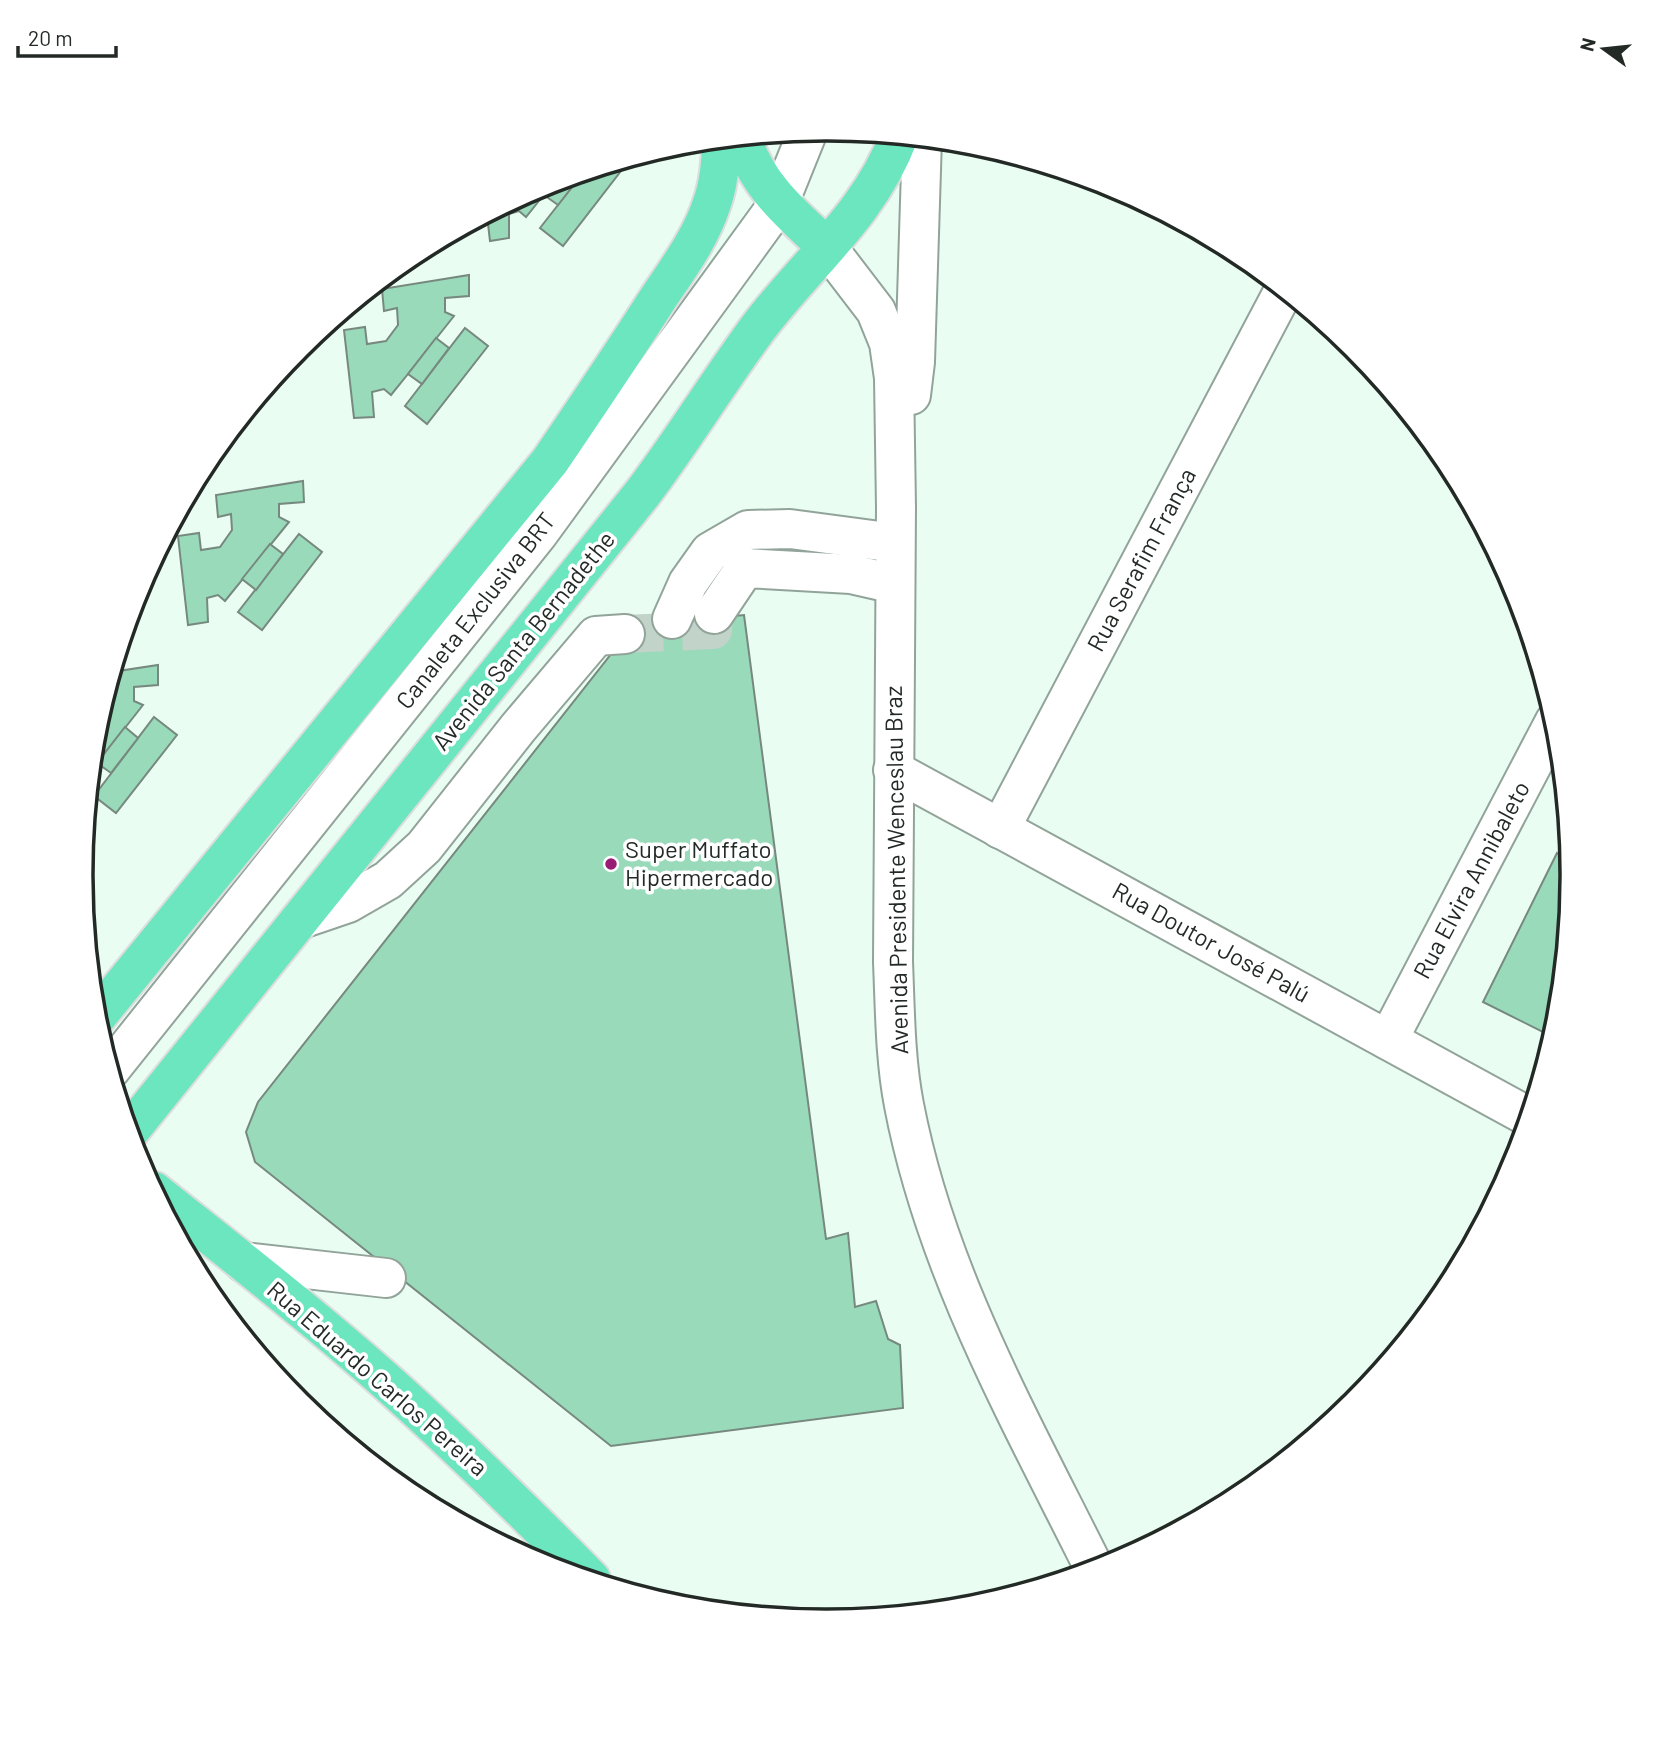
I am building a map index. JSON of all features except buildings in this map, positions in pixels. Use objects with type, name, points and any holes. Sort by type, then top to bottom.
[{"type":"main road","name":"Avenida Santa Bernadethe","points":[[136,1123],[642,494],[675,451],[757,329],[876,186],[895,145]]},
{"type":"main road","name":"Avenida Presidente Wenceslau Braz","points":[[746,146],[759,177],[779,203],[827,247]]},
{"type":"main road","points":[[105,1006],[550,461],[597,393],[703,225],[719,177],[720,150]]},
{"type":"main road","name":"Rua Eduardo Carlos Pereira","points":[[170,1204],[387,1382],[460,1449],[576,1564]]},
{"type":"street","name":"Canaleta Exclusiva BRT","points":[[117,1061],[538,534],[779,203],[804,142]]},
{"type":"street","name":"Avenida Presidente Wenceslau Braz","points":[[895,526],[915,362],[922,148]]},
{"type":"street","name":"Avenida Presidente Wenceslau Braz","points":[[827,247],[876,311],[889,343],[894,378],[893,962],[903,1102],[918,1165],[953,1274],[979,1336],[1090,1559]]},
{"type":"street","name":"Rua Serafim França","points":[[1000,829],[1280,298]]},
{"type":"street","points":[[672,619],[688,583],[710,552],[748,530],[895,526]]},
{"type":"street","points":[[714,614],[745,568],[851,574],[895,584]]},
{"type":"street","points":[[301,919],[348,903],[388,880],[424,848],[518,728],[596,636],[625,634]]},
{"type":"street","name":"Rua Elvira Annibaleto","points":[[1388,1040],[1547,736]]},
{"type":"street","name":"Rua Doutor José Palú","points":[[893,769],[1521,1112]]},
{"type":"street","points":[[243,1262],[386,1278]]},
{"type":"tunnel","points":[[625,634],[713,630],[714,614]]},
{"type":"place","name":"Super Muffato Hipermercado","points":[[611,864]]}]
